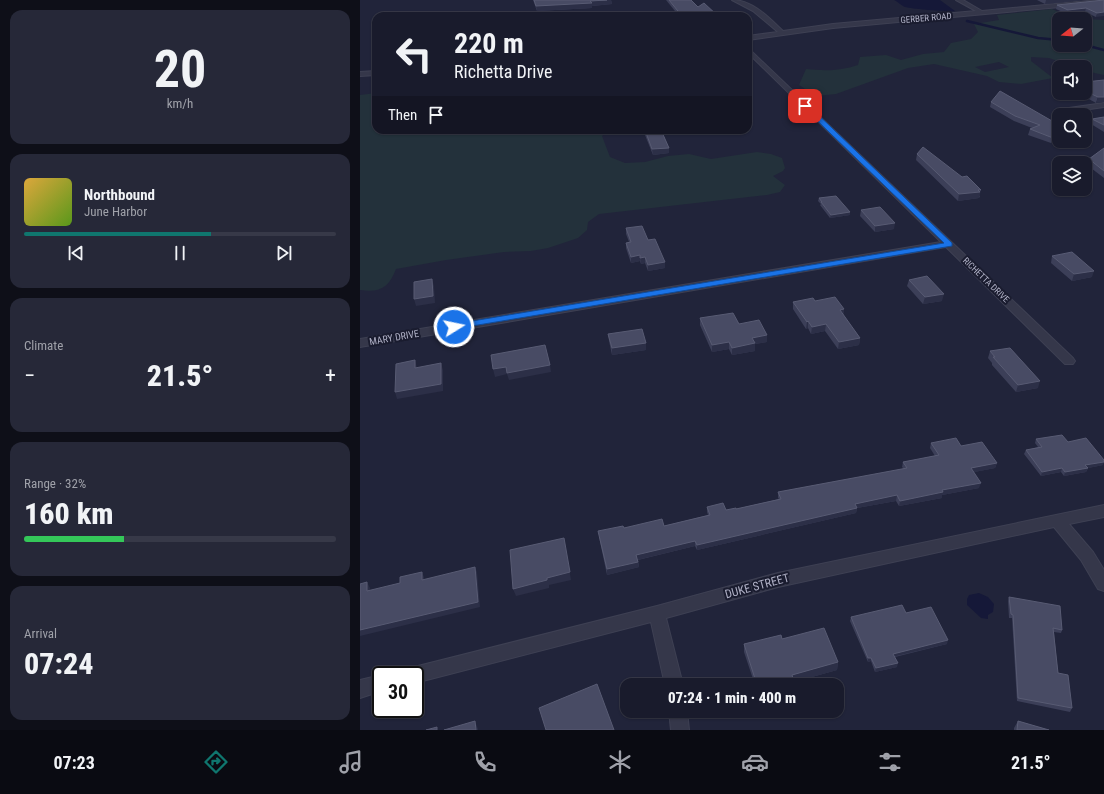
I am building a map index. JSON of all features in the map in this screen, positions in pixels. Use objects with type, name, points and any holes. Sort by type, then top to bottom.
[{"type":"street","points":[[735,0],[747,4],[755,9],[782,33]]},
{"type":"street","points":[[959,0],[981,12]]},
{"type":"street","name":"GERBER ROAD","points":[[752,37],[981,12],[1104,1]]},
{"type":"street","name":"RICHETTA DRIVE","points":[[752,54],[1069,361]]},
{"type":"street","points":[[360,74],[372,73]]},
{"type":"street","points":[[1083,108],[1104,105]]},
{"type":"street","name":"MARY DRIVE","points":[[360,343],[949,244]]},
{"type":"street","name":"DUKE STREET","points":[[424,672],[657,613],[778,580],[1104,511]]},
{"type":"street","points":[[1057,521],[1087,556],[1104,584]]},
{"type":"street","points":[[657,613],[672,678]]},
{"type":"street","points":[[360,689],[372,686]]},
{"type":"street","points":[[679,718],[680,730]]},
{"type":"shaded area","points":[[1052,9],[1058,12],[1052,12],[1052,52],[1092,52],[1092,19],[1104,20],[1104,75],[1092,72],[1092,60],[1055,60],[1049,58],[1031,57],[1031,61],[1052,78],[1021,84],[999,82],[987,76],[934,64],[908,68],[836,94],[816,96],[799,85],[806,69],[826,70],[845,68],[858,65],[860,57],[886,55],[901,60],[923,54],[944,52],[951,43],[971,39],[978,32],[974,24],[999,20],[997,15]],"holes":[[[999,62],[1009,67],[985,72],[975,67]]]},
{"type":"shaded area","points":[[372,94],[372,134],[604,134],[602,136],[610,157],[625,163],[645,162],[668,156],[689,154],[711,159],[757,152],[771,154],[782,158],[785,168],[783,171],[773,176],[785,185],[780,192],[767,195],[599,214],[588,222],[587,230],[578,238],[548,248],[446,260],[396,269],[390,280],[383,287],[374,291],[360,290],[360,95]]},
{"type":"water","points":[[894,0],[940,0],[955,11],[909,8]]},
{"type":"water","points":[[979,593],[988,597],[994,604],[993,612],[988,615],[988,619],[981,618],[967,605],[969,595]]},
{"type":"building","points":[[534,0],[607,0],[590,1],[592,3],[536,6]]},
{"type":"building","points":[[669,0],[691,0],[698,7],[704,3],[714,12],[679,12]]},
{"type":"building","points":[[1104,0],[1104,12],[1097,13],[1086,8],[1068,10],[1057,5]]},
{"type":"building","points":[[1104,80],[1104,97],[1098,97],[1092,94],[1092,81]]},
{"type":"building","points":[[1000,91],[1052,121],[1052,138],[1030,129],[1040,125],[1015,116],[991,102]]},
{"type":"building","points":[[1104,117],[1104,125],[1092,119]]},
{"type":"building","points":[[646,134],[663,134],[669,148],[652,149]]},
{"type":"building","points":[[923,147],[962,177],[967,176],[981,190],[978,190],[980,192],[959,194],[917,154]]},
{"type":"building","points":[[1104,148],[1104,171],[1092,161],[1092,157]]},
{"type":"building","points":[[836,196],[850,212],[831,215],[819,198]]},
{"type":"building","points":[[880,207],[895,223],[875,226],[861,210]]},
{"type":"building","points":[[642,226],[648,240],[655,239],[665,262],[648,265],[645,257],[640,258],[640,255],[631,257],[626,243],[631,242],[626,228]]},
{"type":"building","points":[[1072,252],[1094,271],[1074,274],[1052,256]]},
{"type":"building","points":[[927,276],[944,294],[925,297],[909,280]]},
{"type":"building","points":[[432,279],[433,296],[414,299],[414,282]]},
{"type":"building","points":[[835,297],[844,309],[840,310],[860,338],[839,342],[826,324],[812,327],[793,302],[813,298],[815,301]]},
{"type":"building","points":[[733,313],[739,324],[759,320],[767,335],[752,338],[755,343],[732,348],[729,342],[712,345],[700,318]]},
{"type":"building","points":[[642,329],[646,343],[612,348],[608,334]]},
{"type":"building","points":[[545,345],[550,365],[507,373],[506,367],[493,369],[491,355]]},
{"type":"building","points":[[1010,348],[1040,381],[1018,385],[993,357],[995,357],[990,351]]},
{"type":"building","points":[[415,360],[415,368],[441,363],[441,384],[395,392],[396,364]]},
{"type":"building","points":[[1062,435],[1068,442],[1086,438],[1104,462],[1085,465],[1088,468],[1065,472],[1062,468],[1042,472],[1026,450],[1042,447],[1036,439]]},
{"type":"building","points":[[956,438],[961,446],[982,442],[997,463],[971,468],[981,483],[942,490],[943,492],[900,501],[897,495],[855,504],[857,508],[697,545],[695,541],[636,555],[638,562],[607,569],[598,531],[623,526],[624,528],[662,519],[664,526],[710,515],[707,507],[723,503],[726,510],[736,509],[781,499],[778,492],[907,468],[903,462],[939,455],[931,443]]},
{"type":"building","points":[[564,538],[570,572],[513,589],[510,550]]},
{"type":"building","points":[[475,567],[478,602],[360,630],[360,584],[367,582],[367,591],[400,583],[400,577],[422,572],[422,580]]},
{"type":"building","points":[[1009,597],[1060,606],[1062,630],[1053,628],[1058,673],[1068,675],[1072,708],[1018,698],[1013,615],[1011,614]]},
{"type":"building","points":[[902,605],[906,613],[931,607],[948,640],[893,654],[898,663],[876,668],[871,658],[868,658],[851,617]]},
{"type":"building","points":[[824,628],[838,662],[792,675],[793,678],[755,678],[744,644],[781,635],[782,639]]},
{"type":"building","points":[[597,684],[614,730],[546,730],[539,708]]},
{"type":"building","points":[[475,721],[476,730],[444,730]]},
{"type":"building","points":[[1018,721],[1049,730],[1017,730]]},
{"type":"building","points":[[437,727],[437,730],[426,730]]},
{"type":"waterway","points":[[967,21],[1038,38],[1052,39]]},
{"type":"waterway","points":[[1092,47],[1104,50]]},
{"type":"route","points":[[454,327],[949,244],[805,106]]}]
